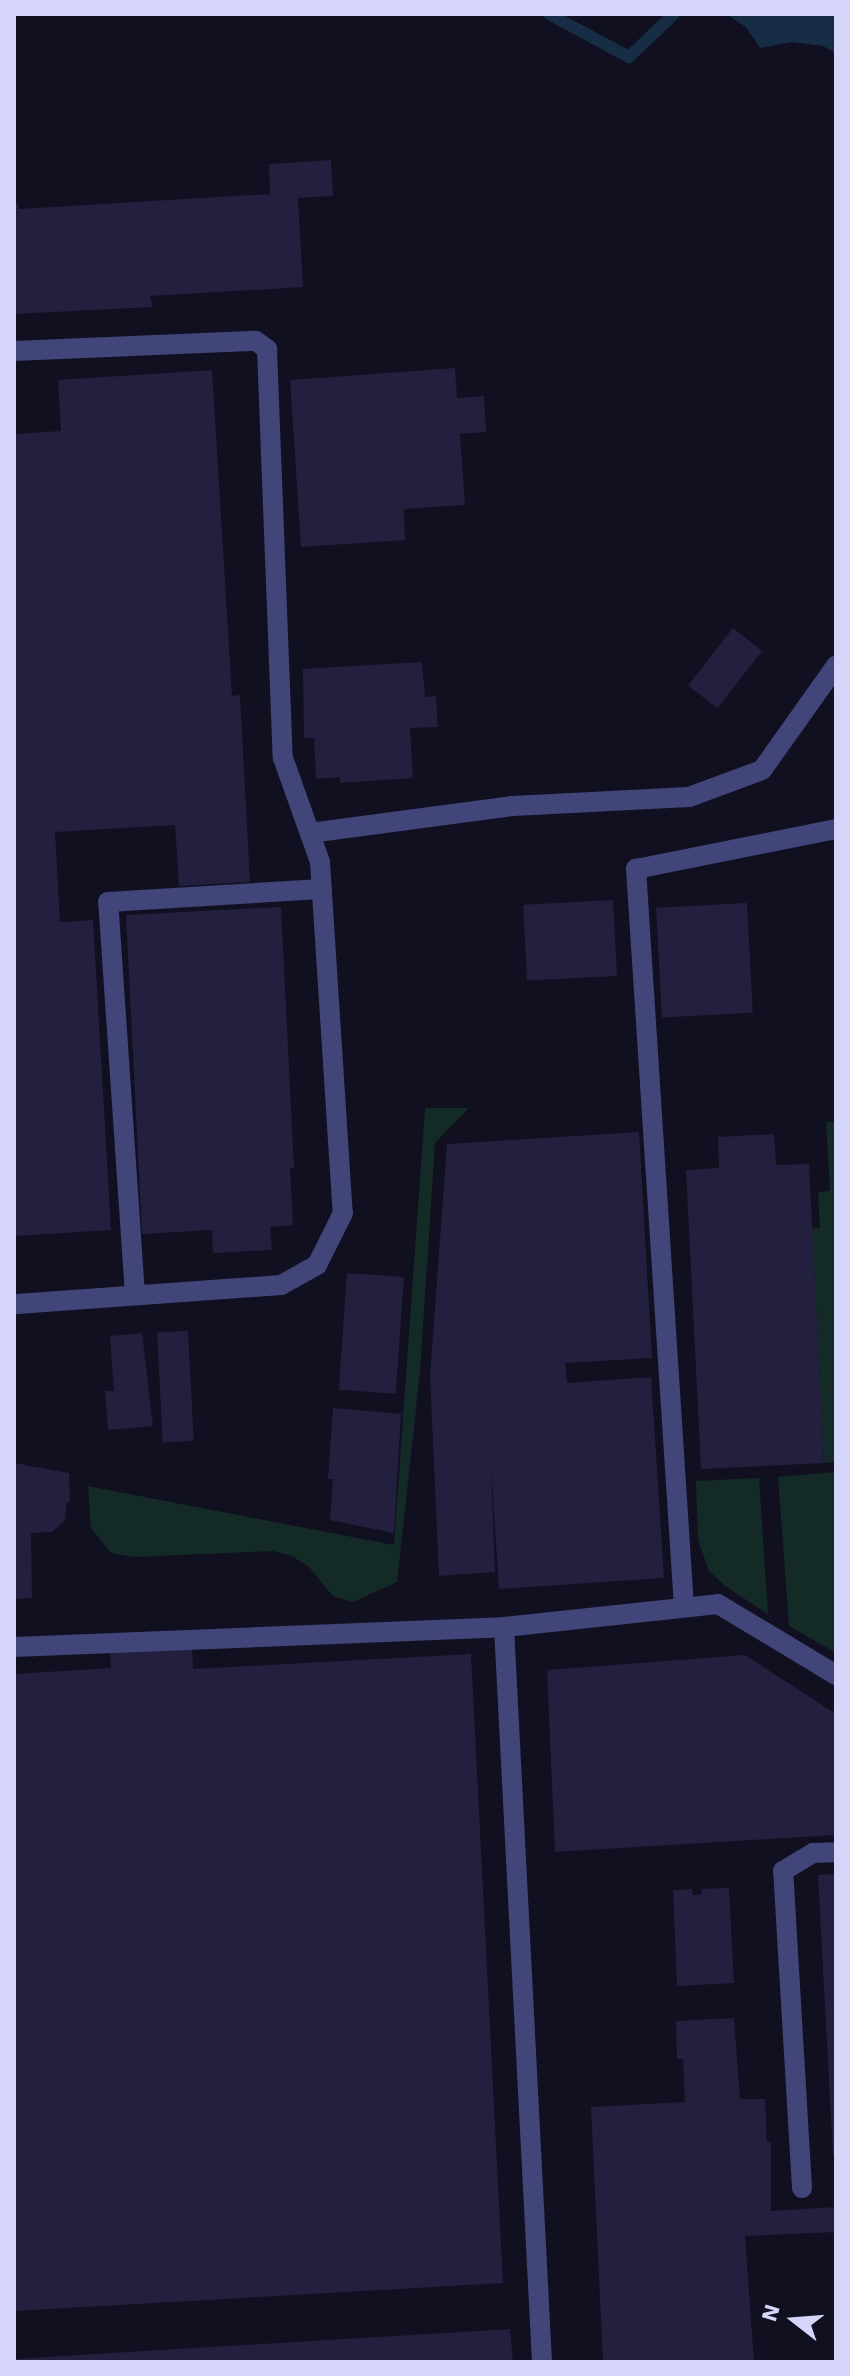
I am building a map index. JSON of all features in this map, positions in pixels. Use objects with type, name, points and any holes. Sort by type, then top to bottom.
[{"type":"lane","points":[[14,351],[256,341],[267,349],[283,758],[320,862],[343,1213],[332,1241],[317,1265],[281,1285],[14,1304]]},
{"type":"lane","points":[[310,833],[513,806],[689,797],[762,770],[836,666]]},
{"type":"lane","points":[[684,1607],[636,869],[836,829]]},
{"type":"lane","points":[[135,1295],[108,902],[322,889]]},
{"type":"lane","points":[[14,1647],[504,1627],[718,1604],[836,1675]]},
{"type":"lane","points":[[504,1627],[542,2362]]},
{"type":"lane","points":[[802,2188],[783,1871],[813,1853],[836,1852]]},
{"type":"green space","points":[[425,1108],[469,1108],[435,1143],[420,1372],[397,1582],[353,1602],[333,1596],[309,1567],[292,1556],[273,1551],[134,1557],[111,1553],[91,1528],[88,1486],[394,1545]]},
{"type":"green space","points":[[826,1122],[836,1122],[836,1462],[824,1463],[812,1229],[820,1228],[818,1192],[830,1191]]},
{"type":"green space","points":[[836,1472],[836,1653],[789,1626],[778,1477]]},
{"type":"green space","points":[[759,1478],[768,1614],[725,1586],[709,1571],[698,1540],[696,1481]]},
{"type":"water","points":[[726,14],[836,14],[836,53],[823,46],[792,42],[760,48],[746,27]]},
{"type":"building","points":[[331,160],[333,196],[298,198],[303,287],[150,296],[153,307],[14,314],[14,203],[18,203],[19,209],[270,194],[269,164]]},
{"type":"building","points":[[455,368],[457,398],[484,396],[486,432],[460,434],[465,505],[404,509],[405,540],[301,547],[290,380]]},
{"type":"building","points":[[212,370],[232,696],[240,695],[250,882],[179,886],[175,825],[55,832],[60,922],[93,920],[111,1230],[14,1236],[14,434],[61,431],[58,380]]},
{"type":"building","points":[[733,628],[762,651],[717,708],[688,686]]},
{"type":"building","points":[[422,662],[425,697],[436,696],[438,727],[410,728],[413,778],[340,783],[340,777],[316,779],[314,738],[304,738],[303,669]]},
{"type":"building","points":[[613,900],[617,976],[527,981],[523,905]]},
{"type":"building","points":[[747,903],[753,1013],[662,1018],[656,908]]},
{"type":"building","points":[[281,907],[294,1168],[290,1168],[293,1225],[270,1227],[272,1250],[213,1253],[212,1230],[142,1234],[126,915]]},
{"type":"building","points":[[639,1132],[652,1358],[565,1363],[567,1383],[651,1377],[664,1578],[499,1589],[491,1466],[495,1572],[439,1576],[430,1376],[447,1144]]},
{"type":"building","points":[[774,1134],[776,1165],[809,1164],[824,1463],[701,1469],[686,1170],[719,1168],[718,1137]]},
{"type":"building","points":[[347,1273],[404,1277],[396,1394],[339,1390]]},
{"type":"building","points":[[188,1331],[194,1441],[163,1442],[157,1333]]},
{"type":"building","points":[[142,1333],[153,1426],[108,1430],[105,1391],[114,1391],[110,1336]]},
{"type":"building","points":[[333,1408],[401,1414],[394,1533],[330,1520],[333,1479],[328,1479]]},
{"type":"building","points":[[14,1463],[69,1473],[70,1502],[67,1502],[65,1520],[52,1532],[31,1533],[32,1598],[14,1599]]},
{"type":"building","points":[[192,1647],[193,1669],[471,1654],[503,2283],[14,2311],[14,1674],[111,1668],[110,1652]]},
{"type":"building","points":[[745,1655],[836,1714],[836,1835],[555,1852],[547,1670]]},
{"type":"building","points":[[836,1874],[836,2155],[833,2155],[818,1875]]},
{"type":"building","points":[[729,1888],[734,1983],[677,1986],[673,1890],[692,1889],[693,1895],[702,1894],[701,1889]]},
{"type":"building","points":[[734,2018],[740,2099],[765,2099],[767,2142],[771,2142],[771,2211],[836,2207],[836,2232],[745,2236],[754,2362],[603,2362],[591,2107],[685,2102],[683,2059],[677,2059],[676,2021]]},
{"type":"building","points":[[510,2329],[513,2362],[14,2362],[14,2359]]},
{"type":"waterway","points":[[549,14],[629,57],[674,14]]}]
